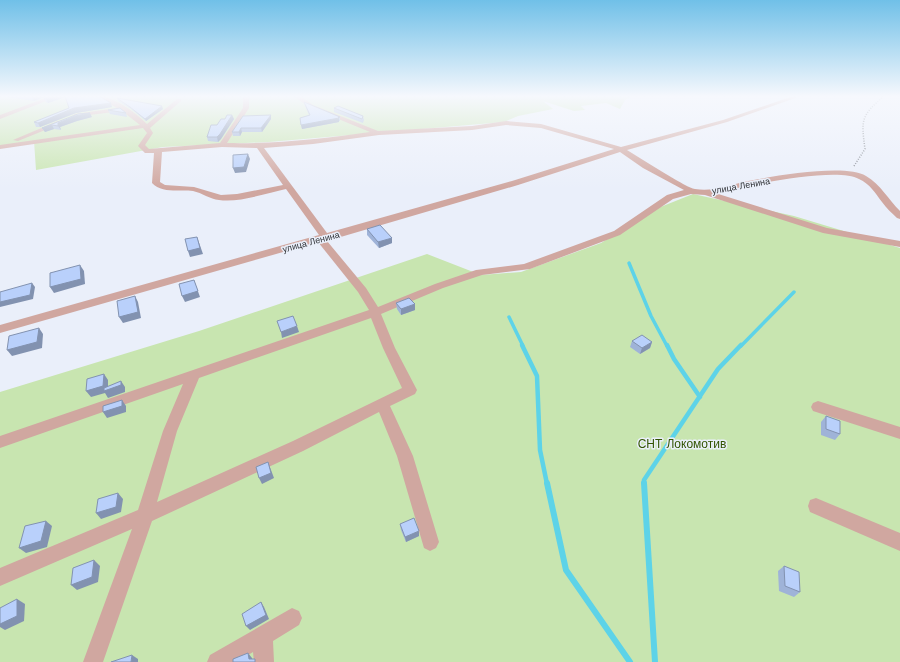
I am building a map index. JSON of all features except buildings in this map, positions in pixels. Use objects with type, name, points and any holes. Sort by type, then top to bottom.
[{"type":"street","points":[[0,147],[50,127]]},
{"type":"street","points":[[0,147],[146,127],[150,133],[141,146],[148,151],[158,151],[222,145],[259,146],[313,142],[379,133],[480,127]]},
{"type":"street","points":[[222,145],[234,127]]},
{"type":"street","points":[[364,127],[379,133]]},
{"type":"street","points":[[545,127],[621,149]]},
{"type":"street","name":"улица Ленина","points":[[0,329],[515,183],[621,149],[703,127]]},
{"type":"street","points":[[0,576],[162,508],[298,446],[410,390],[389,348],[375,312],[362,290],[323,238],[289,186],[259,146]]},
{"type":"street","name":"улица Ленина","points":[[621,149],[646,166],[691,191],[705,193],[829,172],[862,177],[877,188],[886,202],[900,216]]},
{"type":"street","points":[[158,151],[156,183],[163,187],[194,190],[220,198],[237,197],[289,186]]},
{"type":"street","points":[[0,442],[375,312],[439,286],[480,272],[526,267],[617,233],[670,197],[691,191]]},
{"type":"street","points":[[705,193],[826,231],[900,244]]},
{"type":"street","points":[[93,662],[137,541],[170,431],[194,376]]},
{"type":"street","points":[[382,404],[404,456],[430,542]]},
{"type":"street","points":[[818,407],[900,433]]},
{"type":"street","points":[[816,506],[900,542]]},
{"type":"street","points":[[217,662],[292,618]]},
{"type":"street","points":[[262,635],[264,662]]},
{"type":"path","points":[[849,174],[865,149],[861,127]]},
{"type":"green space","points":[[0,127],[447,127],[269,142],[163,147],[36,170],[34,141],[0,146]]},
{"type":"green space","name":"СНТ Локомотив","points":[[693,194],[794,216],[900,248],[900,662],[0,662],[0,392],[199,331],[427,254],[481,275],[521,272],[601,243],[658,208]]},
{"type":"waterway","points":[[629,263],[651,316],[667,346]]},
{"type":"waterway","points":[[741,346],[794,292]]},
{"type":"waterway","points":[[509,317],[523,346]]},
{"type":"waterway","points":[[522,345],[537,376],[540,450],[547,484]]},
{"type":"waterway","points":[[667,345],[674,359],[700,397]]},
{"type":"waterway","points":[[700,397],[718,369],[741,345]]},
{"type":"waterway","points":[[644,483],[644,480],[700,397]]},
{"type":"waterway","points":[[547,483],[566,570],[630,662]]},
{"type":"waterway","points":[[644,483],[655,662]]}]
